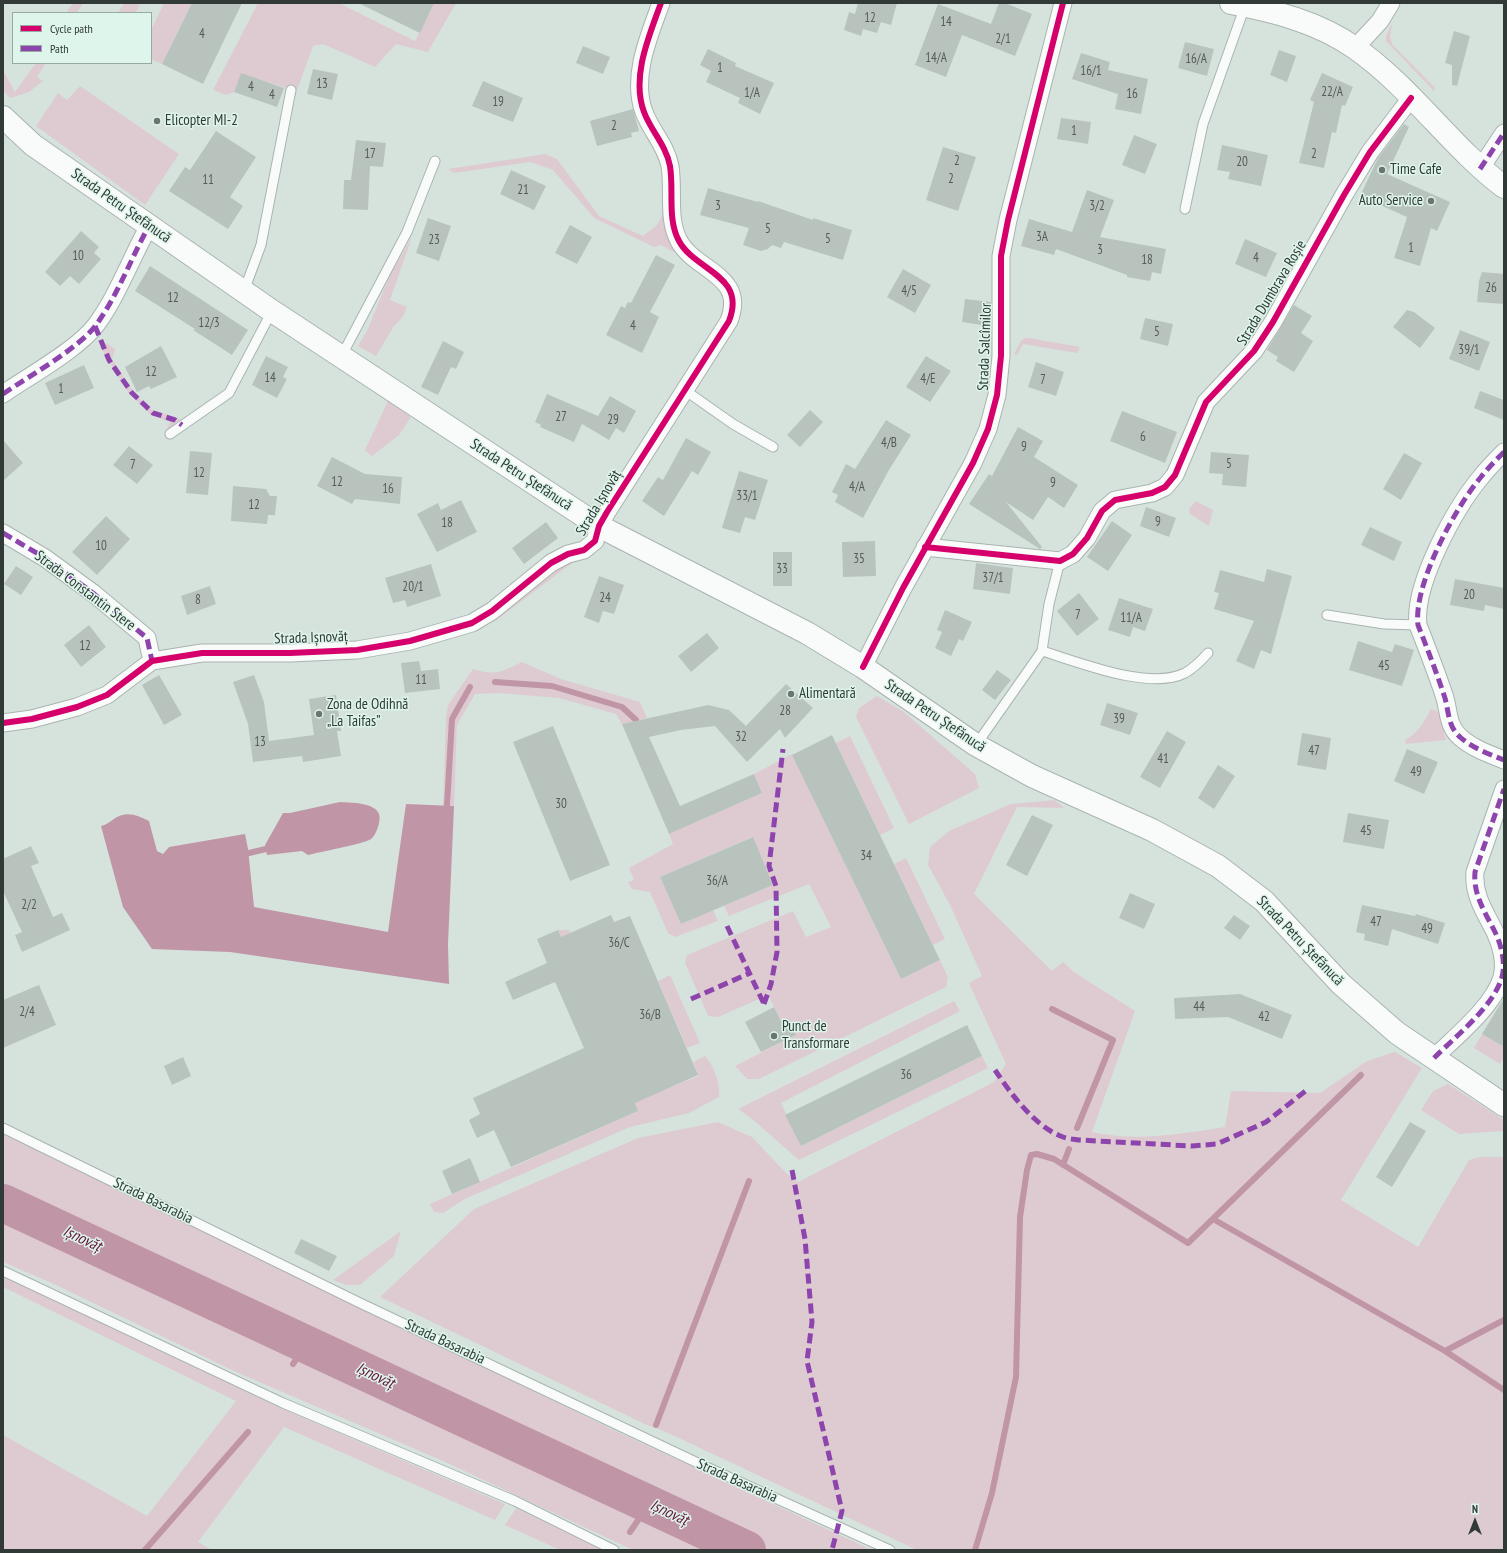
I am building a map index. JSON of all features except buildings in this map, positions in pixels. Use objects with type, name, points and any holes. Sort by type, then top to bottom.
[{"type":"main road","points":[[1238,4],[1296,18],[1324,30],[1355,48],[1386,73],[1480,169],[1504,187]]},
{"type":"main road","name":"Strada Petru Ștefănucă","points":[[3,117],[33,145],[272,311],[599,526],[800,629],[863,667],[976,745],[1032,776],[1152,830],[1218,866],[1264,901],[1341,984],[1396,1033],[1504,1105]]},
{"type":"street","name":"Strada Ișnovăț","points":[[3,724],[32,719],[77,707],[108,695],[152,661],[202,653],[290,653],[357,650],[410,641],[472,623],[492,611],[551,563],[568,554],[584,550],[594,541],[599,526],[686,390],[729,321],[733,311],[733,300],[730,290],[721,278],[688,253],[680,242],[673,228],[671,174],[668,158],[661,141],[644,112],[639,84],[642,62],[661,3]]},
{"type":"street","name":"Strada Salcîmilor","points":[[863,667],[926,547],[973,463],[988,428],[997,395],[1001,356],[1001,256],[1013,198],[1063,3]]},
{"type":"street","points":[[1355,48],[1380,21],[1391,3]]},
{"type":"street","name":"Strada Dumbrava Roșie","points":[[1060,561],[1073,554],[1087,538],[1102,511],[1115,500],[1152,493],[1165,487],[1175,475],[1206,402],[1254,351],[1273,322],[1366,158],[1411,98]]},
{"type":"street","points":[[1480,169],[1504,133]]},
{"type":"street","points":[[3,394],[68,350],[95,326],[112,298],[150,226]]},
{"type":"street","points":[[1504,452],[1471,490],[1443,540],[1420,592],[1417,605],[1418,625],[1444,696],[1448,717],[1454,731],[1459,737],[1470,744],[1486,753],[1504,760]]},
{"type":"street","name":"Strada Constantin Stere","points":[[3,533],[45,558],[87,589],[147,638],[152,661]]},
{"type":"street","points":[[926,547],[1060,561]]},
{"type":"street","points":[[1434,1058],[1482,1009],[1495,993],[1502,976],[1503,958],[1498,937],[1479,901],[1474,883],[1475,872],[1504,789]]},
{"type":"lane","points":[[1185,209],[1203,124],[1238,4]]},
{"type":"lane","points":[[244,291],[261,245],[290,90]]},
{"type":"lane","points":[[341,357],[407,232],[435,161]]},
{"type":"lane","points":[[170,434],[229,393],[272,311]]},
{"type":"lane","points":[[686,390],[733,424],[773,447]]},
{"type":"lane","points":[[976,745],[1042,651],[1049,604],[1060,561]]},
{"type":"lane","points":[[1327,615],[1384,624],[1418,625]]},
{"type":"lane","points":[[1042,651],[1106,670],[1153,680],[1169,678],[1184,673],[1197,665],[1208,653]]},
{"type":"lane","name":"Strada Basarabia","points":[[3,1128],[358,1302],[700,1464],[890,1550]]},
{"type":"lane","points":[[3,1271],[283,1403],[515,1501],[614,1550]]},
{"type":"shaded area","points":[[73,3],[83,3],[78,12],[67,12]]},
{"type":"shaded area","points":[[124,3],[136,3],[140,6],[136,12],[119,12]]},
{"type":"shaded area","points":[[164,3],[192,3],[162,64],[152,59],[152,28]]},
{"type":"shaded area","points":[[258,3],[339,3],[415,41],[434,3],[456,3],[428,52],[396,44],[375,67],[323,44],[313,46],[297,91],[241,74],[234,92],[226,95],[213,90]]},
{"type":"shaded area","points":[[1392,23],[1390,36],[1392,44],[1435,88],[1434,91],[1386,41],[1386,36]]},
{"type":"shaded area","points":[[35,64],[45,64],[37,77],[43,81],[29,92],[10,98],[3,90],[3,70],[15,92]]},
{"type":"shaded area","points":[[80,86],[179,154],[145,205],[36,126],[58,93],[67,100]]},
{"type":"shaded area","points":[[545,154],[557,159],[599,216],[643,236],[657,225],[664,211],[667,234],[679,255],[661,245],[654,247],[594,218],[553,170],[530,162],[454,173],[448,169]]},
{"type":"shaded area","points":[[412,237],[390,300],[407,307],[403,317],[394,326],[376,356],[358,346],[367,331],[389,277]]},
{"type":"shaded area","points":[[1025,338],[1080,347],[1077,353],[1023,344],[1017,355],[1014,354],[1021,341]]},
{"type":"shaded area","points":[[107,343],[115,349],[112,359],[134,393],[152,410],[181,419],[166,431],[170,422],[151,415],[128,392],[100,347]]},
{"type":"shaded area","points":[[388,401],[411,417],[399,435],[372,456],[365,450]]},
{"type":"shaded area","points":[[1196,501],[1213,510],[1209,526],[1190,514],[1189,509]]},
{"type":"shaded area","points":[[582,556],[579,561],[572,563],[494,622],[519,597],[555,567]]},
{"type":"shaded area","points":[[522,662],[561,679],[640,702],[647,718],[622,724],[616,714],[559,698],[498,693],[475,694],[457,725],[454,806],[443,805],[446,718],[448,705],[473,669],[498,672]]},
{"type":"shaded area","points":[[877,696],[904,712],[975,774],[979,788],[909,824],[856,717],[859,708]]},
{"type":"shaded area","points":[[1431,709],[1439,712],[1446,740],[1406,744],[1405,740],[1420,727]]},
{"type":"shaded area","points":[[850,736],[894,828],[880,835],[836,743]]},
{"type":"shaded area","points":[[792,754],[901,979],[940,960],[948,977],[946,987],[759,1079],[747,1079],[735,1066],[796,1035],[781,1021],[768,995],[718,1017],[708,1016],[685,963],[687,955],[793,911],[806,937],[831,927],[809,884],[729,916],[724,906],[773,885],[752,837],[660,877],[681,924],[713,910],[718,921],[675,937],[668,933],[650,892],[632,889],[628,882],[634,880],[629,868],[673,844],[669,834],[762,793],[754,774]]},
{"type":"shaded area","points":[[1055,800],[1064,808],[1017,807],[974,894],[1052,971],[1063,962],[1074,972],[1135,1011],[1092,1132],[1109,1135],[1142,1137],[1225,1127],[1231,1091],[1320,1093],[1367,1061],[1395,1052],[1422,1068],[1341,1200],[1418,1247],[1469,1160],[1480,1157],[1504,1157],[1504,1550],[917,1550],[666,1432],[647,1425],[380,1297],[474,1209],[638,1138],[718,1122],[752,1137],[786,1173],[798,1182],[994,1082],[1006,1064],[969,983],[982,976],[950,905],[928,865],[930,847],[949,831],[1011,804]]},
{"type":"shaded area","points":[[340,802],[367,805],[373,807],[377,811],[380,816],[379,823],[374,836],[371,839],[308,855],[302,851],[267,855],[265,845],[283,813],[290,813]]},
{"type":"shaded area","points":[[406,804],[454,806],[448,944],[449,984],[230,952],[152,949],[123,907],[101,826],[125,814],[145,819],[149,821],[157,851],[163,854],[169,847],[245,834],[254,907],[388,932]]},
{"type":"shaded area","points":[[906,858],[945,939],[933,945],[894,864]]},
{"type":"shaded area","points":[[558,930],[569,930],[587,972],[661,1091],[698,1076],[693,1062],[705,1056],[716,1075],[719,1087],[719,1097],[689,1113],[630,1127],[465,1199],[443,1213],[434,1212],[430,1204],[638,1111]]},
{"type":"shaded area","points":[[670,975],[700,1043],[687,1048],[658,981]]},
{"type":"shaded area","points":[[954,1001],[960,1011],[781,1103],[801,1146],[982,1056],[988,1068],[799,1160],[752,1119],[738,1109]]},
{"type":"shaded area","points":[[1482,1034],[1504,1047],[1504,1057],[1500,1064],[1474,1048]]},
{"type":"shaded area","points":[[1448,1084],[1504,1120],[1504,1131],[1459,1134],[1421,1110],[1433,1091]]},
{"type":"shaded area","points":[[3,1134],[620,1433],[872,1550],[633,1550],[443,1461],[236,1372],[56,1285],[3,1262]]},
{"type":"shaded area","points":[[401,1231],[394,1256],[360,1285],[346,1285],[333,1280]]},
{"type":"shaded area","points":[[3,1276],[292,1413],[505,1504],[495,1520],[284,1427],[198,1542],[212,1550],[3,1550],[3,1435],[147,1516],[236,1401],[3,1287]]},
{"type":"shaded area","points":[[516,1508],[602,1550],[560,1550],[505,1525]]},
{"type":"waterway","points":[[495,682],[552,686],[622,707],[636,720]]},
{"type":"waterway","points":[[447,805],[452,719],[470,687]]},
{"type":"waterway","points":[[249,853],[266,849]]},
{"type":"waterway","points":[[1052,1009],[1113,1040],[1077,1128]]},
{"type":"waterway","points":[[975,1550],[992,1493],[1016,1377],[1020,1217],[1027,1170],[1031,1155],[1037,1154],[1054,1159],[1188,1243],[1361,1075]]},
{"type":"waterway","points":[[1063,1165],[1069,1149]]},
{"type":"waterway","points":[[656,1425],[749,1181]]},
{"type":"waterway","name":"Ișnovăț","points":[[3,1203],[747,1550]]},
{"type":"waterway","points":[[1213,1219],[1445,1351],[1504,1320]]},
{"type":"waterway","points":[[293,1364],[306,1345]]},
{"type":"waterway","points":[[1445,1351],[1504,1390]]},
{"type":"waterway","points":[[145,1550],[248,1432]]},
{"type":"waterway","points":[[630,1532],[649,1504]]},
{"type":"marked path","points":[[1480,169],[1504,133]]},
{"type":"marked path","points":[[3,394],[66,353],[96,325],[111,301],[149,226]]},
{"type":"marked path","points":[[95,326],[109,360],[132,393],[153,413],[175,420],[182,425]]},
{"type":"marked path","points":[[1504,452],[1486,470],[1459,508],[1448,527],[1429,569],[1422,589],[1418,608],[1418,625],[1446,700],[1449,717],[1453,728],[1460,737],[1475,748],[1504,760]]},
{"type":"marked path","points":[[3,533],[45,558],[93,593],[147,638],[152,661]]},
{"type":"marked path","points":[[764,1004],[771,984],[777,952],[776,886],[769,866],[783,749]]},
{"type":"marked path","points":[[1434,1058],[1483,1010],[1498,988],[1502,977],[1503,960],[1501,948],[1495,932],[1480,903],[1476,888],[1475,872],[1504,789]]},
{"type":"marked path","points":[[727,926],[764,1004]]},
{"type":"marked path","points":[[691,999],[750,973]]},
{"type":"marked path","points":[[995,1070],[1008,1089],[1033,1118],[1043,1126],[1063,1137],[1079,1140],[1192,1146],[1217,1144],[1266,1122],[1308,1089]]},
{"type":"marked path","points":[[792,1170],[805,1239],[812,1322],[807,1361],[842,1511],[832,1550]]},
{"type":"cycle path","points":[[3,723],[32,719],[77,707],[107,695],[152,661],[202,653],[290,653],[357,650],[410,641],[472,623],[492,611],[551,563],[568,554],[584,550],[595,541],[599,526],[607,512],[729,321],[733,306],[731,293],[725,283],[686,251],[679,241],[673,224],[671,175],[668,158],[644,112],[639,85],[643,57],[651,29],[661,3]]},
{"type":"cycle path","points":[[863,667],[903,588],[973,463],[988,429],[997,395],[1001,356],[1001,256],[1008,220],[1063,3]]},
{"type":"cycle path","points":[[925,547],[1060,561],[1073,554],[1087,538],[1102,511],[1115,500],[1152,493],[1165,487],[1175,475],[1206,402],[1254,351],[1273,322],[1344,195],[1370,152],[1411,98]]},
{"type":"place","name":"Elicopter MI-2","points":[[157,121]]},
{"type":"place","name":"Time Cafe","points":[[1382,170]]},
{"type":"place","name":"Auto Service","points":[[1431,201]]},
{"type":"place","name":"Alimentară","points":[[791,694]]},
{"type":"place","name":"Zona de Odihnă „La Taifas”","points":[[319,714]]},
{"type":"place","name":"Punct de Transformare","points":[[774,1036]]}]
